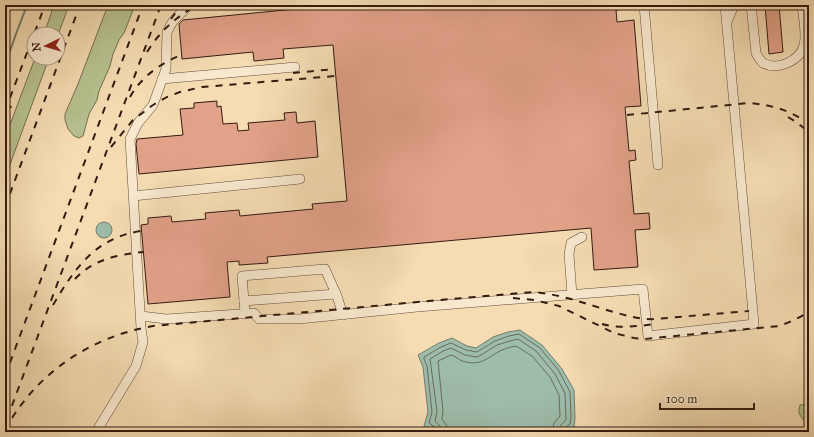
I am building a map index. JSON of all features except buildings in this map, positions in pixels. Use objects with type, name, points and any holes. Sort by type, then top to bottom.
[{"type":"lane","points":[[96,432],[136,366],[143,342],[130,139],[138,123],[153,105],[166,69],[167,32],[172,21],[189,5]]},
{"type":"lane","points":[[644,5],[658,165]]},
{"type":"lane","points":[[141,316],[166,319],[254,313],[259,319],[299,320],[417,307],[643,289],[648,336],[754,324],[725,5]]},
{"type":"lane","points":[[727,23],[734,5]]},
{"type":"lane","points":[[752,5],[756,53],[758,58],[765,64],[776,65],[790,62],[802,51],[805,39],[802,5]]},
{"type":"lane","points":[[162,79],[295,67]]},
{"type":"lane","points":[[133,196],[300,180]]},
{"type":"lane","points":[[572,295],[569,254],[571,243],[582,237]]},
{"type":"lane","points":[[245,313],[242,276],[325,269],[343,315]]},
{"type":"lane","points":[[244,301],[336,294]]},
{"type":"green space","points":[[54,5],[69,5],[61,26],[47,26]]},
{"type":"green space","points":[[108,5],[135,5],[124,33],[113,54],[97,100],[89,114],[83,136],[79,138],[74,136],[68,129],[65,114]]},
{"type":"green space","points":[[32,66],[46,66],[5,178],[5,138]]},
{"type":"green space","points":[[809,404],[809,422],[806,423],[800,415],[799,408],[800,405]]},
{"type":"water","points":[[104,222],[111,227],[112,230],[107,237],[104,238],[97,233],[96,230],[101,223]]},
{"type":"water","points":[[520,330],[542,345],[562,369],[574,390],[574,428],[562,432],[436,432],[424,426],[428,412],[423,367],[418,355],[439,343],[452,338],[467,346],[476,348],[493,337]]},
{"type":"waterway","points":[[5,65],[27,5]]},
{"type":"railway","points":[[5,111],[45,5]]},
{"type":"railway","points":[[5,207],[80,5]]},
{"type":"railway","points":[[5,376],[143,5]]},
{"type":"railway","points":[[7,419],[161,5]]},
{"type":"railway","points":[[171,19],[181,5]]},
{"type":"railway","points":[[147,52],[169,25],[197,5]]},
{"type":"railway","points":[[130,97],[140,83],[152,72],[166,62],[181,55]]},
{"type":"railway","points":[[293,73],[335,69]]},
{"type":"railway","points":[[111,147],[133,120],[153,105],[180,92],[202,87],[335,76]]},
{"type":"railway","points":[[627,115],[749,103],[780,109],[795,115],[809,124]]},
{"type":"railway","points":[[5,121],[11,106]]},
{"type":"railway","points":[[788,117],[809,132]]},
{"type":"railway","points":[[53,305],[78,267],[88,257],[111,240],[141,231]]},
{"type":"railway","points":[[75,279],[82,272],[98,262],[143,252]]},
{"type":"railway","points":[[5,430],[32,391],[67,361],[108,339],[130,331],[153,326],[533,292],[562,297],[643,319],[749,311]]},
{"type":"railway","points":[[513,298],[534,300],[559,306],[614,333],[644,339],[779,326],[795,320],[809,311]]},
{"type":"railway","points":[[602,324],[622,327],[656,324]]}]
